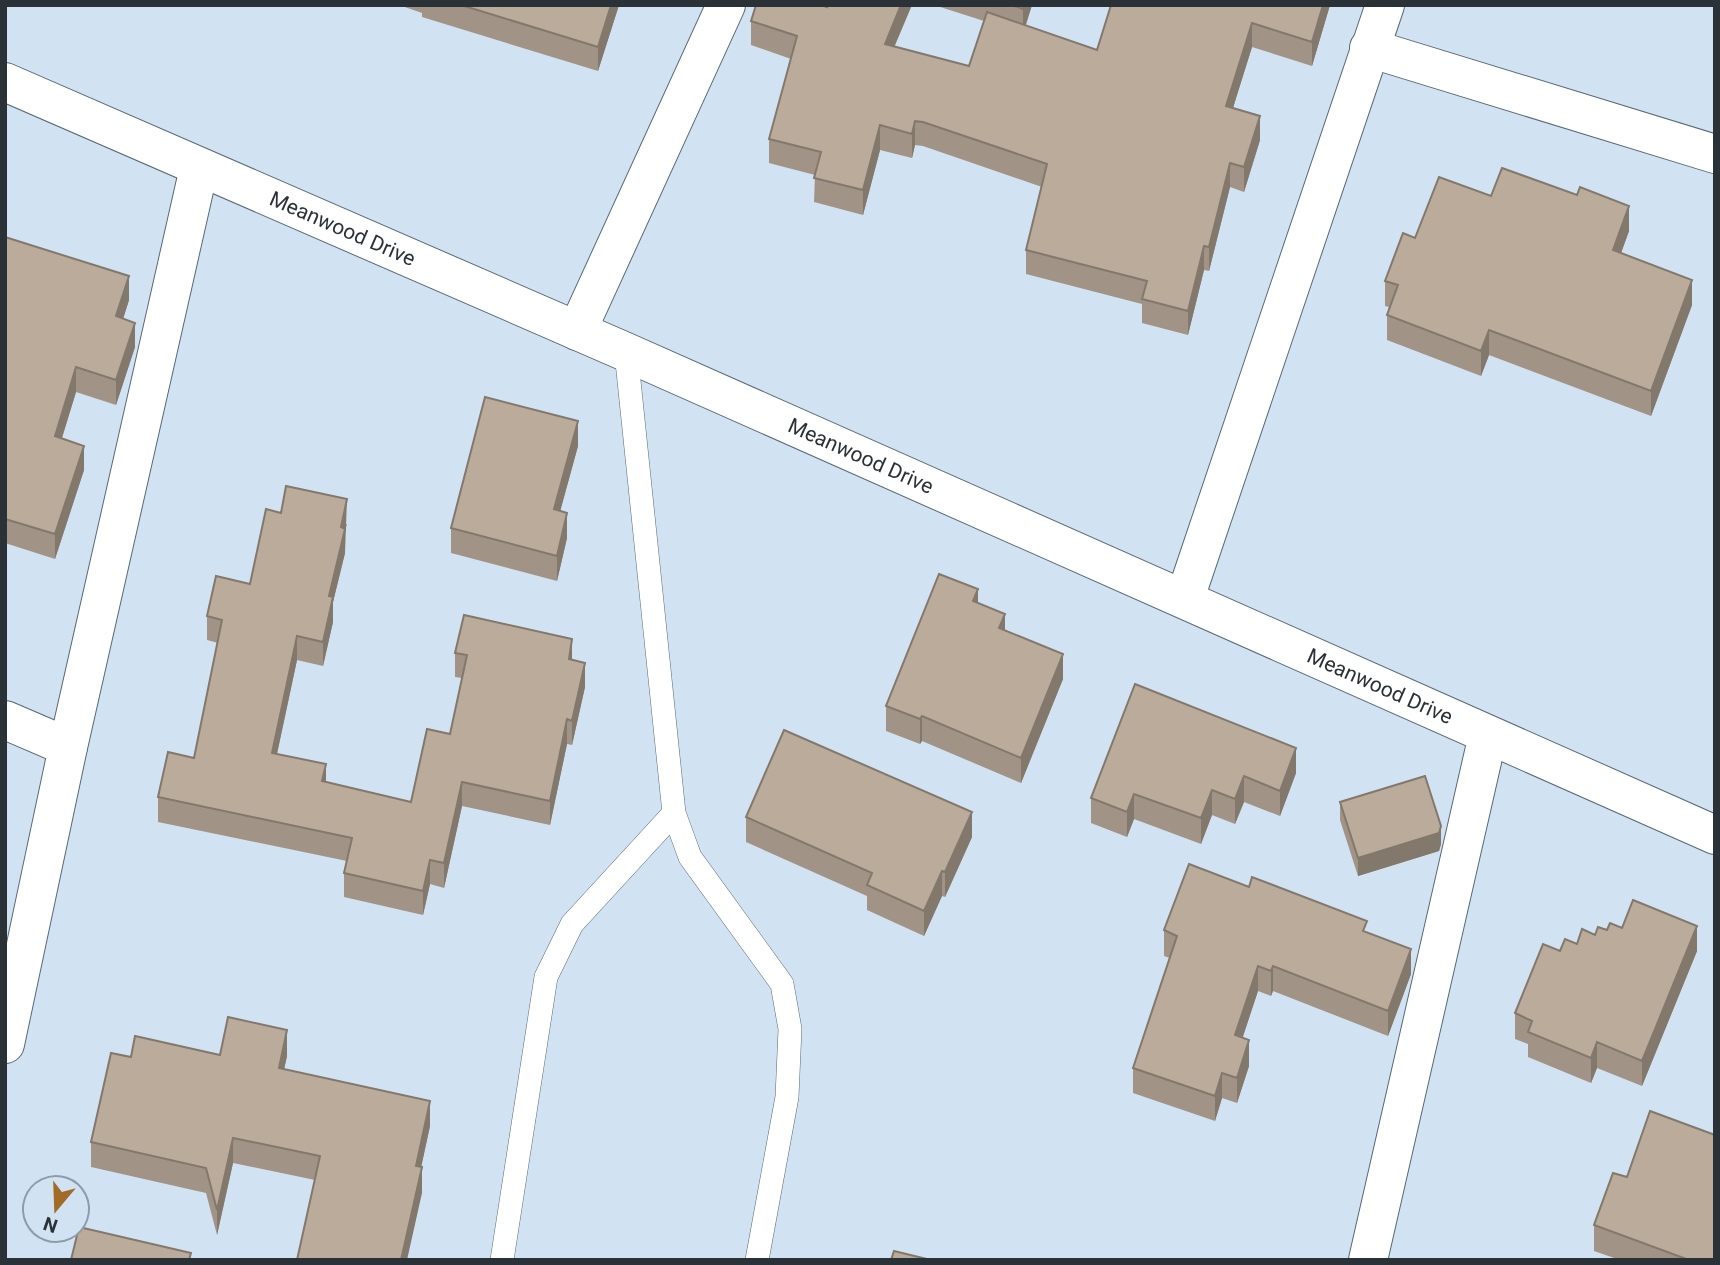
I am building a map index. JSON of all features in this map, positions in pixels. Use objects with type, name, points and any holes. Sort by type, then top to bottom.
[{"type":"street","points":[[577,331],[726,5]]},
{"type":"street","points":[[1185,598],[1385,5]]},
{"type":"street","points":[[1369,48],[1715,153]]},
{"type":"street","name":"Meanwood Drive","points":[[5,82],[1185,598],[1715,835]]},
{"type":"street","points":[[5,1044],[68,747],[199,168]]},
{"type":"street","points":[[5,720],[68,747]]},
{"type":"street","points":[[1368,1260],[1488,735]]},
{"type":"lane","points":[[626,352],[674,813],[691,857],[782,984],[790,1029],[788,1097],[757,1260]]},
{"type":"lane","points":[[502,1260],[546,977],[572,924],[674,813]]},
{"type":"building","points":[[461,5],[611,5],[598,47]]},
{"type":"building","points":[[756,5],[901,5],[885,44],[969,66],[987,12],[1097,50],[1111,5],[1323,5],[1312,42],[1252,23],[1226,106],[1260,116],[1244,167],[1230,163],[1209,247],[1204,246],[1188,311],[1142,299],[1147,281],[1026,250],[1047,164],[915,121],[912,134],[880,125],[863,190],[814,178],[821,152],[769,139],[797,36],[751,21]]},
{"type":"building","points":[[1502,168],[1577,195],[1580,187],[1629,206],[1613,250],[1692,280],[1651,391],[1489,330],[1481,351],[1387,315],[1398,285],[1385,281],[1403,233],[1415,238],[1439,177],[1491,196]]},
{"type":"building","points":[[5,237],[129,276],[116,316],[135,323],[116,380],[76,367],[55,436],[84,446],[55,534],[5,519]]},
{"type":"building","points":[[485,397],[578,421],[554,509],[567,513],[557,556],[451,528]]},
{"type":"building","points":[[286,486],[347,499],[341,527],[345,529],[329,596],[333,597],[323,642],[297,636],[272,753],[326,764],[322,781],[411,802],[427,729],[450,734],[467,655],[455,653],[464,615],[572,639],[569,659],[585,663],[572,721],[567,719],[550,801],[462,782],[444,863],[430,860],[423,891],[344,873],[352,838],[158,797],[168,752],[194,758],[222,620],[207,616],[216,576],[250,584],[266,509],[281,513]]},
{"type":"building","points":[[939,574],[978,589],[973,601],[1005,614],[999,628],[1063,654],[1021,758],[922,716],[920,719],[886,706]]},
{"type":"building","points":[[1135,684],[1296,748],[1280,791],[1244,776],[1235,799],[1212,790],[1201,818],[1134,794],[1127,812],[1091,798]]},
{"type":"building","points":[[784,730],[972,812],[924,911],[867,885],[872,873],[746,817]]},
{"type":"building","points":[[1425,776],[1441,826],[1439,833],[1358,858],[1340,802]]},
{"type":"building","points":[[1189,864],[1249,887],[1252,877],[1367,921],[1363,931],[1411,949],[1388,1011],[1273,966],[1271,971],[1258,966],[1235,1035],[1249,1040],[1237,1078],[1222,1073],[1215,1096],[1133,1068],[1177,936],[1164,930]]},
{"type":"building","points":[[1633,900],[1697,926],[1642,1061],[1597,1042],[1591,1058],[1528,1032],[1532,1021],[1515,1013],[1543,944],[1560,951],[1565,939],[1577,944],[1582,929],[1595,935],[1598,927],[1607,930],[1610,923],[1622,928]]},
{"type":"building","points":[[228,1017],[287,1030],[279,1068],[430,1101],[416,1166],[422,1167],[401,1260],[297,1260],[320,1156],[233,1138],[217,1210],[206,1168],[91,1142],[111,1053],[131,1057],[135,1036],[220,1055]]},
{"type":"building","points":[[1650,1111],[1715,1135],[1715,1260],[1689,1260],[1594,1225],[1613,1173],[1627,1177]]},
{"type":"building","points":[[91,1230],[191,1253],[189,1260],[71,1260],[75,1244],[91,1244]]},
{"type":"building","points":[[894,1251],[931,1260],[891,1260]]}]
